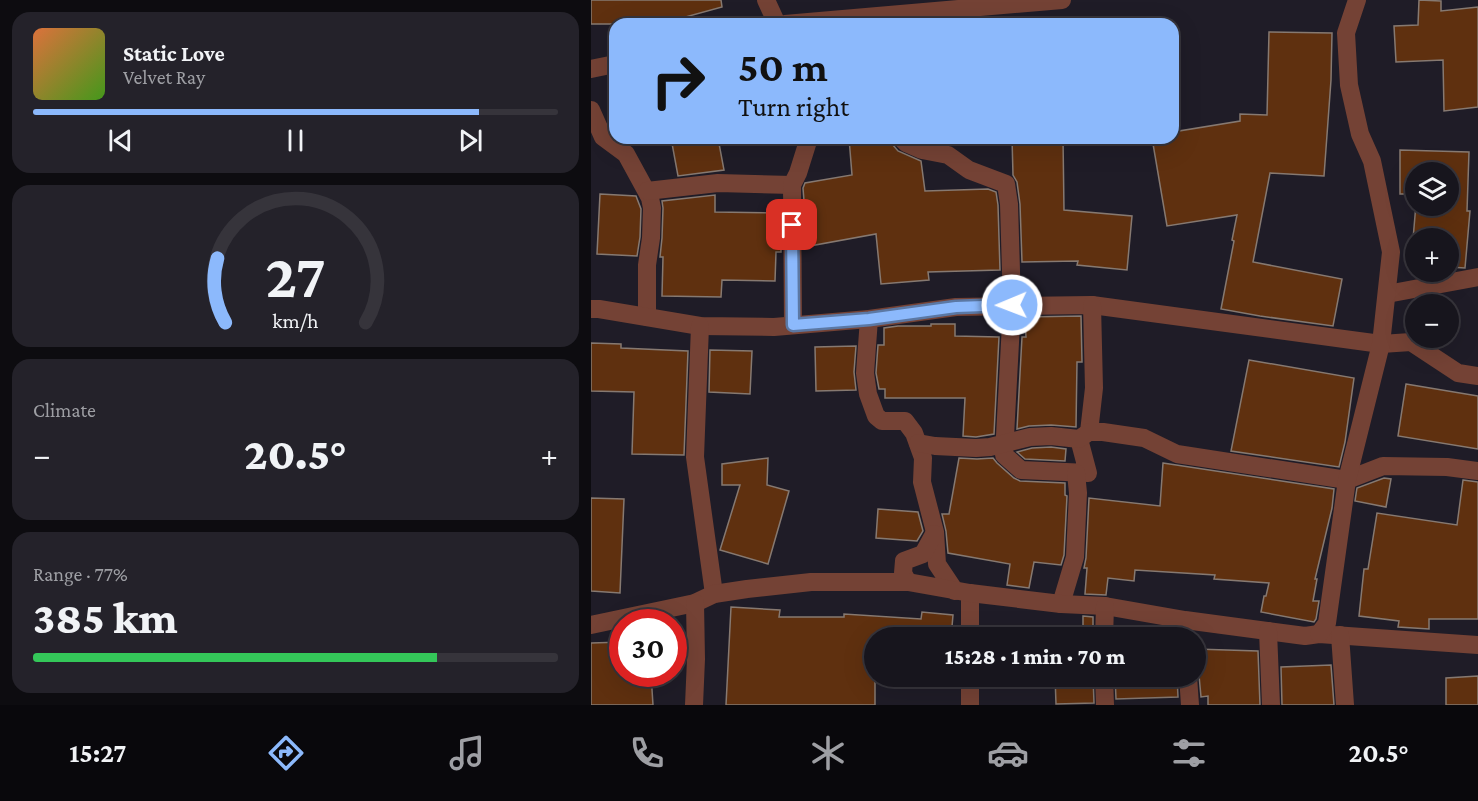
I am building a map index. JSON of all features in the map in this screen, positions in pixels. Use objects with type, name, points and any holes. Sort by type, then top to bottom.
[{"type":"street","points":[[766,0],[774,18]]},
{"type":"street","points":[[885,18],[948,5],[1062,0]]},
{"type":"street","points":[[1319,634],[1327,623],[1347,480],[1381,344],[1391,252],[1373,161],[1360,134],[1349,85],[1346,33],[1357,0]]},
{"type":"street","points":[[591,69],[609,65]]},
{"type":"street","points":[[591,110],[603,137],[609,141]]},
{"type":"street","points":[[612,144],[626,154],[647,191],[652,208],[647,265],[647,317]]},
{"type":"street","points":[[793,325],[792,185],[807,144]]},
{"type":"street","points":[[908,144],[922,150],[948,155],[969,170],[1006,184],[1009,204],[1012,305],[1005,455],[1021,471],[1088,473],[1084,436],[1094,388],[1092,305]]},
{"type":"street","points":[[647,191],[718,183],[792,185]]},
{"type":"street","points":[[1387,294],[1478,277]]},
{"type":"street","points":[[591,309],[700,326],[774,327],[869,319],[956,307],[1092,305],[1381,344],[1411,342],[1458,373],[1478,376]]},
{"type":"street","points":[[869,319],[865,373],[868,394],[876,416],[882,421],[905,422],[914,433],[923,458],[922,482],[935,532],[937,564],[962,592],[968,627]]},
{"type":"street","points":[[700,326],[695,457],[714,594]]},
{"type":"street","points":[[918,443],[977,448],[1031,437],[1084,436],[1103,432],[1144,438],[1177,454],[1347,480],[1383,466],[1447,466],[1478,471]]},
{"type":"street","points":[[1061,604],[1075,557],[1078,493],[1076,473]]},
{"type":"street","points":[[908,582],[903,573],[904,561],[923,554],[935,532]]},
{"type":"street","points":[[591,625],[695,603],[714,594],[811,582],[908,582],[962,592],[1061,604],[1105,606],[1178,627]]},
{"type":"street","points":[[694,705],[695,603]]},
{"type":"street","points":[[1104,627],[1105,606]]},
{"type":"street","points":[[1206,630],[1268,631],[1305,636],[1340,635],[1478,645]]},
{"type":"street","points":[[1268,631],[1271,705]]},
{"type":"street","points":[[1340,635],[1345,705]]},
{"type":"street","points":[[970,687],[970,705]]},
{"type":"street","points":[[1104,687],[1105,705]]},
{"type":"street","points":[[1189,687],[1190,705]]},
{"type":"building","points":[[591,0],[721,0],[722,7],[682,18],[609,18],[609,24],[591,24]]},
{"type":"building","points":[[1419,0],[1441,1],[1441,11],[1478,7],[1478,107],[1444,111],[1443,60],[1396,62],[1394,26],[1418,25]]},
{"type":"building","points":[[1269,32],[1332,33],[1324,176],[1270,173],[1253,262],[1342,279],[1333,326],[1221,309],[1237,215],[1167,226],[1153,144],[1179,144],[1179,131],[1240,121],[1240,114],[1267,115]]},
{"type":"building","points":[[672,144],[719,144],[724,170],[678,176]]},
{"type":"building","points":[[849,144],[893,144],[898,151],[921,161],[925,191],[988,189],[996,192],[1000,270],[928,272],[929,280],[881,284],[876,234],[804,247],[803,188],[805,183],[852,175]]},
{"type":"building","points":[[1012,144],[1063,144],[1064,210],[1132,216],[1127,270],[1077,265],[1078,261],[1022,262],[1020,204],[1017,182],[1013,175]]},
{"type":"building","points":[[1400,150],[1469,152],[1467,211],[1470,211],[1465,268],[1459,268],[1459,228],[1414,228],[1415,216],[1459,216],[1459,162],[1405,162],[1405,194],[1400,194]]},
{"type":"building","points":[[600,194],[636,196],[641,209],[637,256],[597,254]]},
{"type":"building","points":[[715,195],[715,212],[781,213],[781,252],[776,252],[775,281],[722,280],[721,297],[662,296],[663,257],[660,257],[662,201]]},
{"type":"building","points":[[1081,316],[1082,362],[1077,362],[1076,427],[1051,425],[1017,429],[1022,337],[1026,337],[1025,317]]},
{"type":"building","points":[[931,324],[955,324],[955,336],[999,337],[994,434],[976,437],[963,436],[965,398],[885,398],[885,389],[879,389],[876,373],[878,345],[884,345],[884,328],[931,326]]},
{"type":"building","points":[[591,343],[621,344],[621,348],[688,351],[684,455],[632,454],[634,392],[591,391]]},
{"type":"building","points":[[856,346],[854,372],[856,390],[816,391],[815,347]]},
{"type":"building","points":[[710,350],[752,351],[750,394],[709,392]]},
{"type":"building","points":[[1249,360],[1354,378],[1339,467],[1231,451]]},
{"type":"building","points":[[1406,384],[1478,396],[1478,449],[1398,436]]},
{"type":"building","points":[[1032,448],[1066,449],[1065,461],[1025,459],[1017,452]]},
{"type":"building","points":[[768,458],[767,485],[789,491],[768,564],[720,550],[740,485],[722,485],[722,464]]},
{"type":"building","points":[[959,458],[993,458],[1020,481],[1065,483],[1065,495],[1067,496],[1064,555],[1061,565],[1034,562],[1029,588],[1007,585],[1010,564],[948,553],[942,514],[949,514]]},
{"type":"building","points":[[1163,463],[1334,489],[1332,508],[1315,579],[1317,579],[1313,601],[1319,601],[1314,622],[1261,612],[1269,583],[1214,579],[1215,575],[1135,570],[1134,581],[1108,578],[1106,595],[1085,594],[1087,568],[1084,568],[1089,498],[1160,506]]},
{"type":"building","points":[[1384,478],[1391,479],[1386,507],[1355,501],[1357,488]]},
{"type":"building","points":[[1463,480],[1478,482],[1478,619],[1429,619],[1429,629],[1398,627],[1399,621],[1359,616],[1364,569],[1368,569],[1377,513],[1457,525]]},
{"type":"building","points":[[591,498],[624,499],[620,593],[591,591]]},
{"type":"building","points":[[878,509],[918,512],[923,531],[917,541],[876,538]]},
{"type":"building","points":[[731,607],[780,610],[779,617],[844,617],[844,614],[921,619],[922,612],[953,615],[952,627],[864,627],[864,687],[875,687],[875,705],[726,705]]},
{"type":"building","points":[[1083,616],[1093,617],[1093,627],[1083,627]]},
{"type":"building","points":[[609,642],[609,687],[652,687],[653,705],[591,705],[591,643]]},
{"type":"building","points":[[1206,649],[1258,651],[1260,705],[1208,705],[1208,696],[1201,697],[1200,687],[1206,687]]},
{"type":"building","points":[[1331,665],[1334,705],[1282,705],[1281,667]]},
{"type":"building","points":[[1478,676],[1478,705],[1446,705],[1446,678]]},
{"type":"building","points":[[1055,687],[1093,687],[1094,703],[1056,704]]},
{"type":"building","points":[[1115,687],[1178,687],[1178,697],[1116,699]]},
{"type":"route","points":[[792,225],[793,325],[869,319],[956,307],[1012,305]]}]
